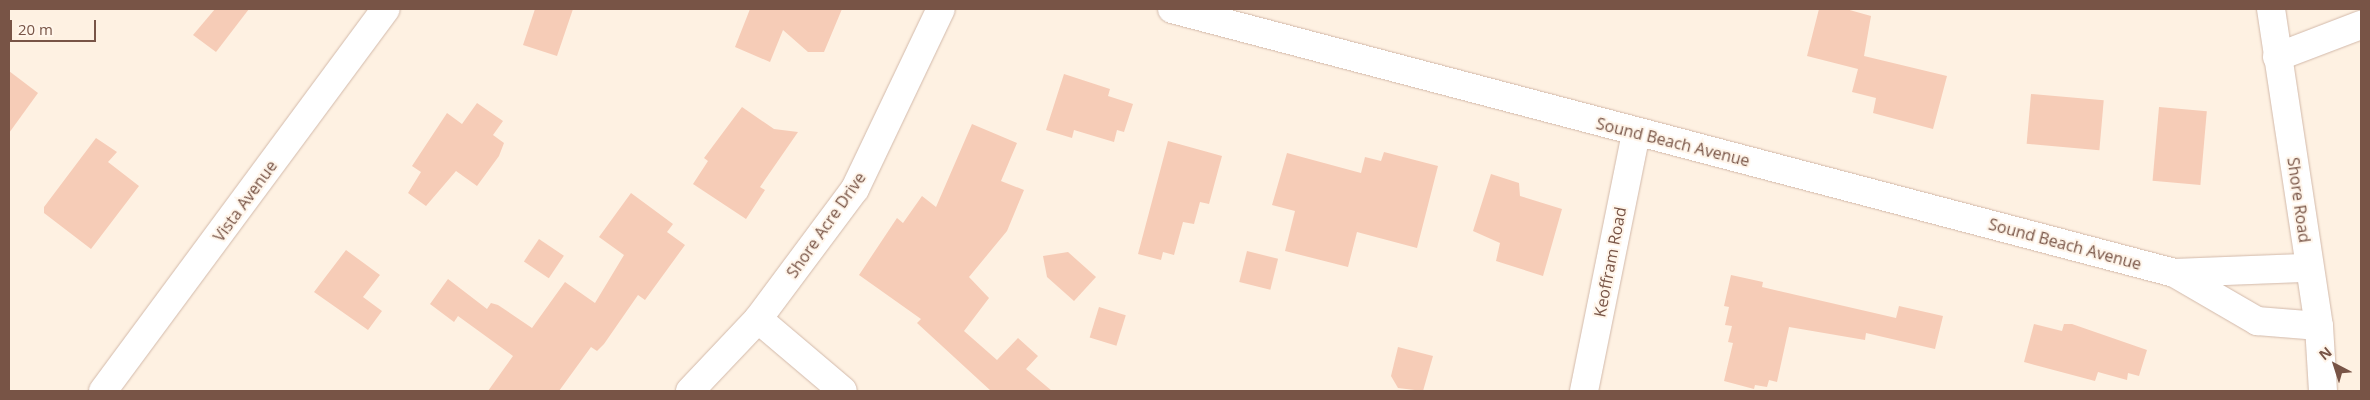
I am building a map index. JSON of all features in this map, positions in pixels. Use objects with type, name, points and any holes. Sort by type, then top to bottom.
[{"type":"street","name":"Vista Avenue","points":[[103,391],[386,9]]},
{"type":"street","name":"Shore Acre Drive","points":[[690,391],[758,319],[855,190],[941,9]]},
{"type":"street","name":"Sound Beach Avenue","points":[[1172,9],[2175,273],[2257,321],[2319,326]]},
{"type":"street","name":"Shore Road","points":[[2271,9],[2308,268],[2319,326],[2324,391]]},
{"type":"street","points":[[2277,56],[2361,25]]},
{"type":"street","name":"Keoffram Road","points":[[1584,391],[1636,132]]},
{"type":"street","name":"Sound Beach Avenue","points":[[2175,273],[2308,268]]},
{"type":"street","points":[[758,319],[843,391]]},
{"type":"building","points":[[215,9],[249,9],[216,52],[193,35]]},
{"type":"building","points":[[535,9],[573,9],[557,56],[523,45]]},
{"type":"building","points":[[750,9],[842,9],[824,52],[808,52],[783,30],[770,62],[735,47]]},
{"type":"building","points":[[1819,9],[1846,9],[1871,16],[1864,56],[1947,76],[1933,129],[1873,113],[1876,98],[1852,92],[1858,69],[1807,56]]},
{"type":"building","points":[[9,71],[38,93],[9,133]]},
{"type":"building","points":[[1064,74],[1110,89],[1108,96],[1133,104],[1124,132],[1117,130],[1114,142],[1074,130],[1072,138],[1046,130]]},
{"type":"building","points":[[2031,94],[2104,100],[2099,150],[2027,144]]},
{"type":"building","points":[[477,103],[503,121],[493,135],[504,143],[499,156],[477,186],[456,171],[426,206],[408,193],[421,172],[412,166],[447,113],[462,124]]},
{"type":"building","points":[[742,107],[774,129],[798,132],[760,187],[765,190],[746,219],[693,184],[708,161],[704,158]]},
{"type":"building","points":[[2159,107],[2207,111],[2200,185],[2153,181]]},
{"type":"building","points":[[972,124],[1017,143],[1001,181],[1024,190],[1007,231],[969,277],[989,298],[964,331],[997,360],[1018,338],[1038,356],[1026,369],[1052,391],[991,391],[917,323],[921,319],[859,275],[897,218],[903,223],[922,196],[936,207]]},
{"type":"building","points":[[96,138],[117,152],[108,162],[139,186],[91,249],[44,213],[44,207]]},
{"type":"building","points":[[1168,141],[1222,156],[1209,204],[1200,202],[1194,224],[1183,222],[1174,255],[1163,252],[1161,260],[1138,254]]},
{"type":"building","points":[[1384,152],[1438,166],[1417,248],[1357,232],[1348,267],[1285,251],[1295,211],[1272,205],[1287,153],[1361,173],[1365,157],[1381,161]]},
{"type":"building","points":[[1491,174],[1519,183],[1520,196],[1562,209],[1543,276],[1496,261],[1500,243],[1473,231]]},
{"type":"building","points":[[631,193],[673,224],[667,232],[685,245],[645,300],[638,295],[604,344],[597,351],[591,347],[559,391],[488,391],[513,356],[458,316],[454,322],[430,304],[448,279],[487,309],[491,303],[498,305],[532,328],[565,282],[595,303],[624,255],[599,237]]},
{"type":"building","points":[[539,239],[564,256],[549,278],[524,261]]},
{"type":"building","points":[[346,250],[380,275],[363,297],[382,311],[368,330],[314,292]]},
{"type":"building","points":[[1247,251],[1278,259],[1270,290],[1239,282]]},
{"type":"building","points":[[1068,252],[1096,277],[1074,301],[1047,277],[1043,256]]},
{"type":"building","points":[[1731,275],[1763,282],[1762,287],[1896,318],[1899,306],[1943,316],[1935,349],[1866,333],[1865,340],[1789,327],[1777,382],[1769,380],[1767,387],[1755,385],[1754,389],[1724,381],[1733,343],[1728,342],[1732,326],[1725,325],[1729,307],[1724,306]]},
{"type":"building","points":[[1099,307],[1126,315],[1116,346],[1090,338]]},
{"type":"building","points":[[2034,324],[2062,331],[2064,324],[2072,324],[2147,350],[2139,376],[2128,373],[2127,380],[2098,372],[2095,381],[2024,362]]},
{"type":"building","points":[[1398,347],[1433,356],[1423,391],[1398,388],[1391,376]]}]
